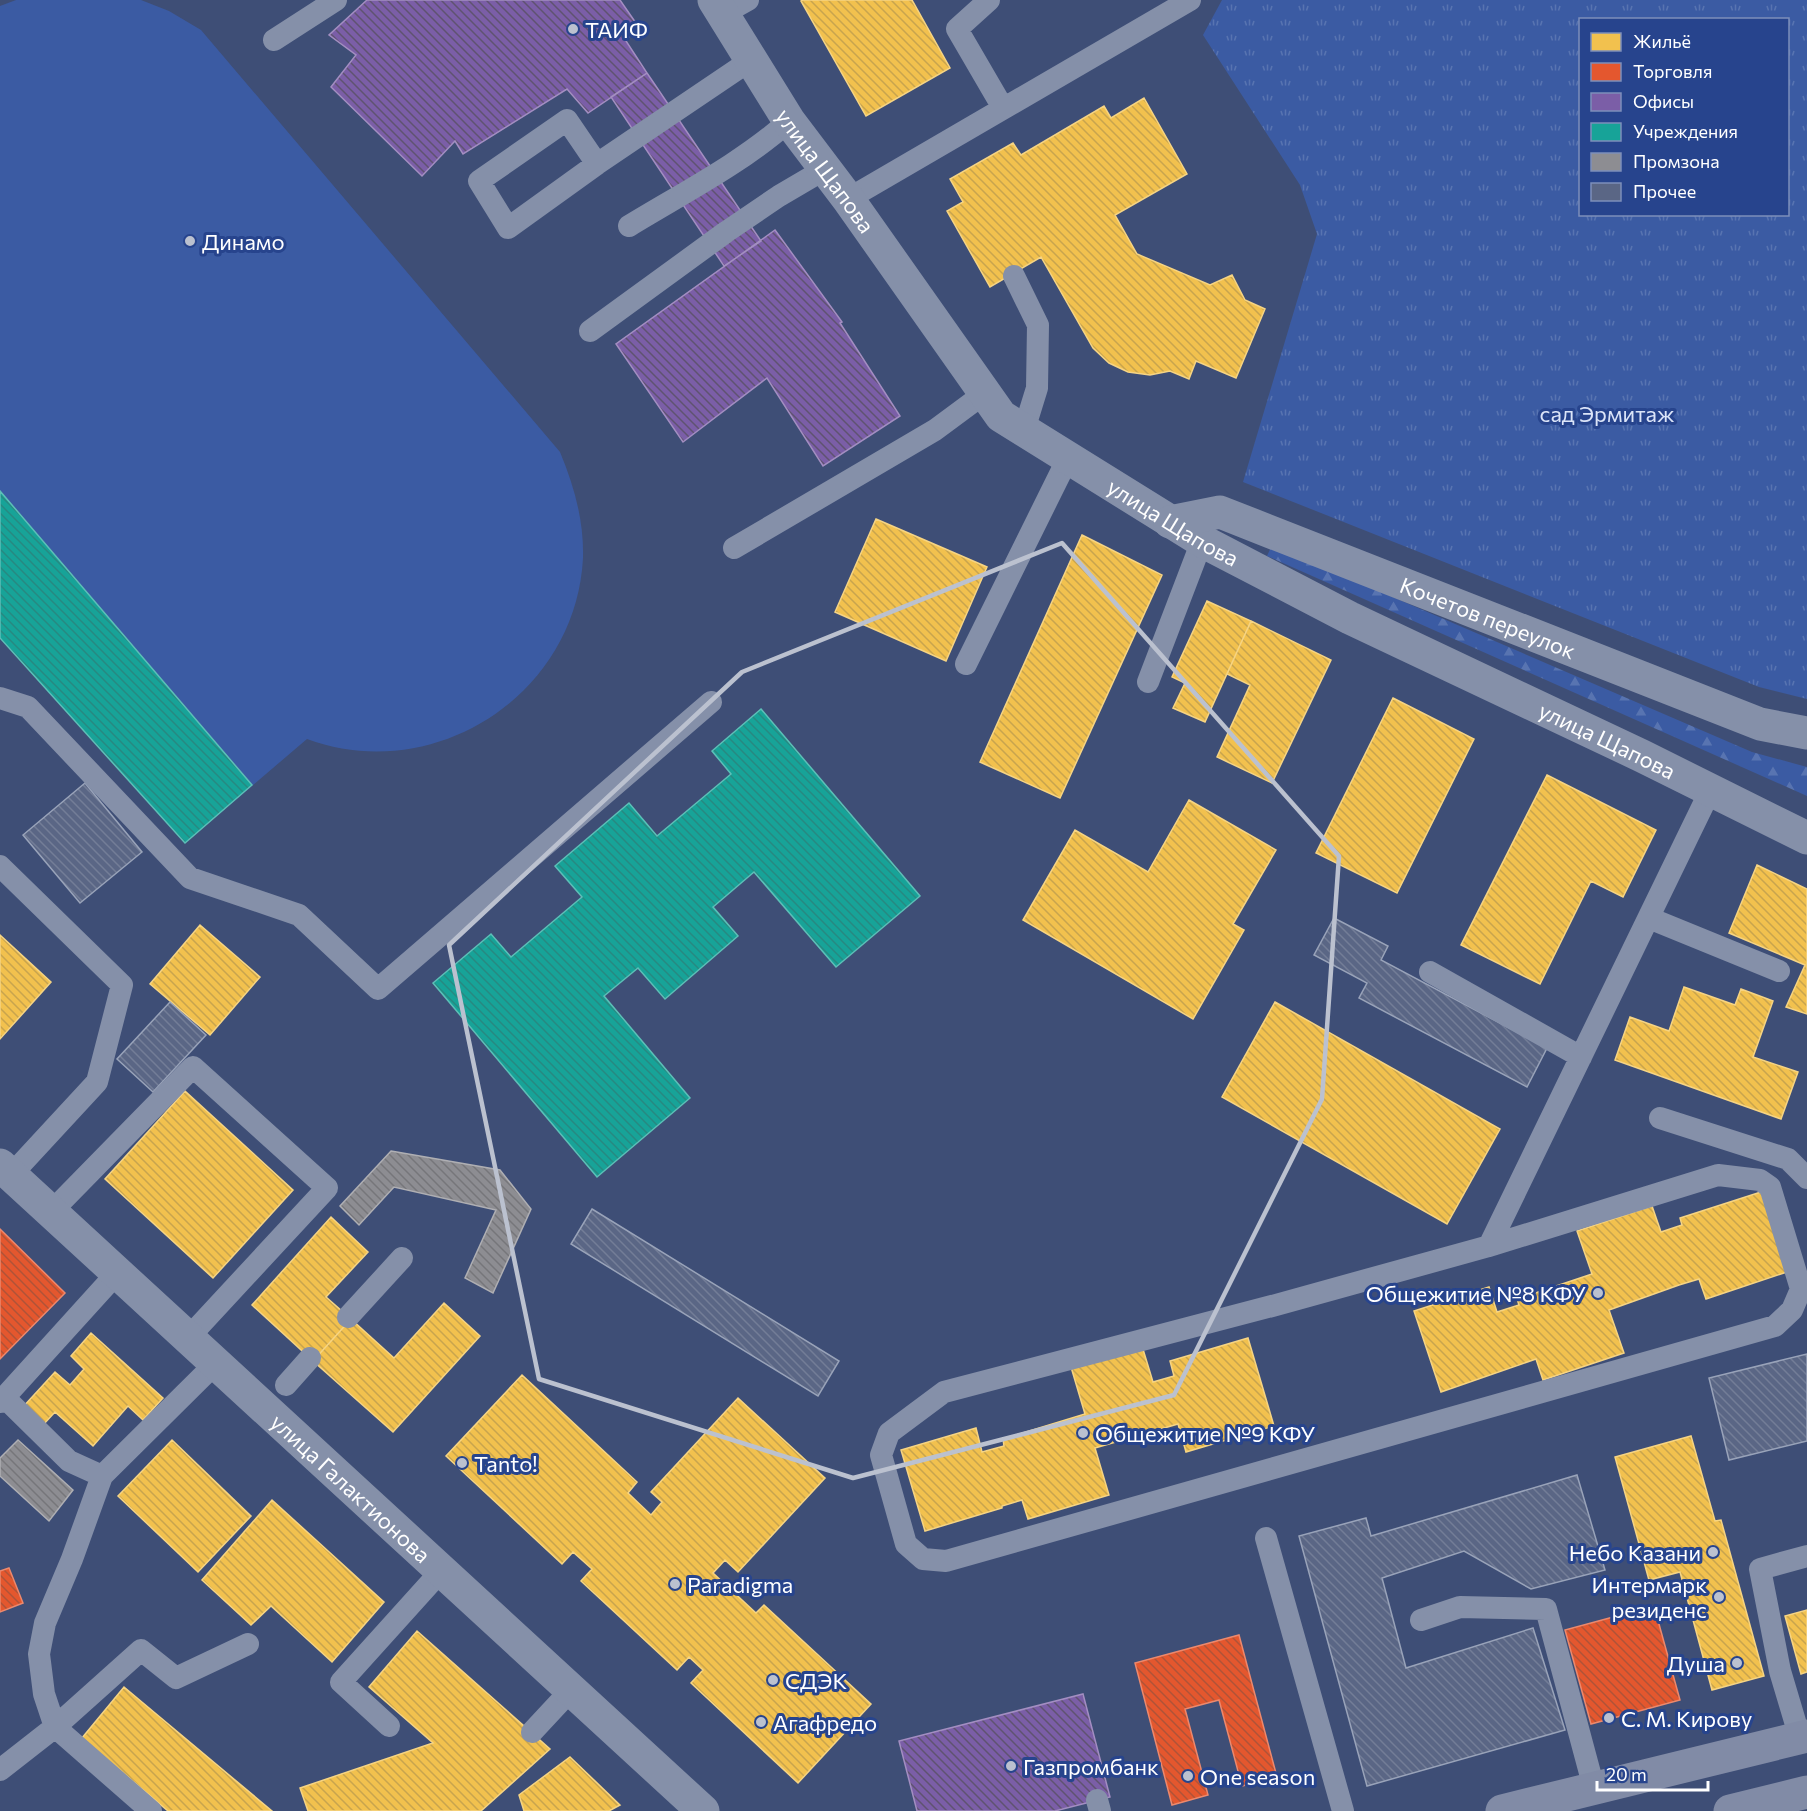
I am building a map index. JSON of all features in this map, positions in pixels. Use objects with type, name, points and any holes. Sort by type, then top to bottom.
[{"type":"main road","points":[[1502,1811],[1804,1737]]},
{"type":"main road","points":[[1730,1811],[1807,1792]]},
{"type":"street","name":"улица Щапова","points":[[728,5],[751,60],[789,121],[848,199],[1001,416],[1202,541],[1350,618],[1642,756],[1807,838]]},
{"type":"street","name":"Кочетов переулок","points":[[1170,522],[1220,512],[1760,724],[1807,733]]},
{"type":"street","name":"улица Галактионова","points":[[5,1170],[703,1811]]},
{"type":"lane","points":[[274,39],[336,0]]},
{"type":"lane","points":[[989,0],[957,29],[1003,108]]},
{"type":"lane","points":[[848,199],[1190,0]]},
{"type":"lane","points":[[597,164],[567,120],[479,181],[508,228],[597,164],[751,60]]},
{"type":"lane","points":[[629,226],[759,145],[789,121]]},
{"type":"lane","points":[[590,331],[778,196],[825,169]]},
{"type":"lane","points":[[1014,276],[1038,325],[1037,388],[1024,430]]},
{"type":"lane","points":[[734,548],[935,430],[986,393]]},
{"type":"lane","points":[[966,664],[1068,458]]},
{"type":"lane","points":[[1148,682],[1202,541]]},
{"type":"lane","points":[[0,698],[28,707],[190,878],[298,915],[378,988],[711,702]]},
{"type":"lane","points":[[1489,1246],[1718,1175],[1760,1180],[1770,1188],[1802,1290],[1792,1310],[1775,1326],[1179,1496],[946,1561],[923,1559],[906,1544],[881,1455],[889,1433],[944,1392],[1272,1306],[1489,1246],[1710,791]]},
{"type":"lane","points":[[0,866],[122,985],[97,1082],[5,1170]]},
{"type":"lane","points":[[1649,918],[1779,971]]},
{"type":"lane","points":[[1430,972],[1581,1057]]},
{"type":"lane","points":[[51,1212],[193,1066],[327,1188],[188,1338]]},
{"type":"lane","points":[[1660,1118],[1788,1159],[1807,1178]]},
{"type":"lane","points":[[348,1317],[402,1258]]},
{"type":"lane","points":[[102,1476],[69,1461],[2,1399],[117,1273]]},
{"type":"lane","points":[[286,1385],[310,1358]]},
{"type":"lane","points":[[151,1811],[55,1727],[44,1694],[39,1654],[45,1623],[72,1559],[102,1476],[216,1363]]},
{"type":"lane","points":[[1266,1538],[1344,1811]]},
{"type":"lane","points":[[1804,1737],[1780,1671],[1760,1569],[1807,1556]]},
{"type":"lane","points":[[389,1726],[341,1682],[442,1570]]},
{"type":"lane","points":[[1421,1620],[1460,1607],[1546,1609],[1594,1788]]},
{"type":"lane","points":[[0,1770],[55,1727],[141,1650],[176,1678],[248,1644]]},
{"type":"lane","points":[[532,1732],[572,1689]]},
{"type":"highlighted area","points":[[1062,543],[1339,856],[1322,1099],[1174,1395],[853,1478],[539,1379],[449,945],[742,672]]},
{"type":"green space","name":"Динамо","points":[[16,0],[141,0],[169,11],[201,30],[560,452],[574,490],[582,530],[583,558],[574,607],[555,651],[526,688],[490,718],[448,739],[403,750],[355,750],[307,739],[185,843],[0,638],[0,6]]},
{"type":"green space","name":"сад Эрмитаж","points":[[1222,0],[1807,0],[1807,699],[1759,687],[1243,482],[1317,234],[1300,185],[1203,35]]},
{"type":"green space","points":[[1272,545],[1752,752],[1807,767],[1807,796],[1267,556]]},
{"type":"building: Жильё","points":[[912,0],[950,68],[866,116],[801,1]]},
{"type":"building: Жильё","points":[[1144,98],[1187,174],[1115,215],[1137,254],[1210,285],[1232,275],[1245,300],[1265,309],[1236,378],[1196,361],[1189,379],[1170,371],[1150,375],[1128,372],[1109,363],[1093,348],[1041,257],[990,287],[947,211],[963,202],[950,179],[1013,143],[1021,155],[1104,106],[1111,118]]},
{"type":"building: Жильё","points":[[876,519],[987,567],[946,661],[835,612]]},
{"type":"building: Жильё","points":[[1082,535],[1162,575],[1060,798],[980,762]]},
{"type":"building: Жильё","points":[[1207,601],[1251,621],[1205,722],[1173,708],[1185,683],[1172,677]]},
{"type":"building: Жильё","points":[[1251,621],[1331,660],[1272,783],[1217,757],[1250,685],[1227,674]]},
{"type":"building: Жильё","points":[[1393,698],[1474,739],[1397,893],[1316,853]]},
{"type":"building: Жильё","points":[[1547,775],[1656,830],[1623,897],[1591,881],[1540,984],[1461,945]]},
{"type":"building: Жильё","points":[[1189,800],[1276,850],[1233,924],[1244,930],[1193,1019],[1023,920],[1075,830],[1148,872]]},
{"type":"building: Жильё","points":[[1757,865],[1807,889],[1807,1014],[1786,1007],[1805,965],[1729,933]]},
{"type":"building: Жильё","points":[[200,925],[260,977],[210,1035],[150,984]]},
{"type":"building: Жильё","points":[[0,935],[51,982],[0,1039]]},
{"type":"building: Жильё","points":[[1684,987],[1735,1005],[1741,989],[1773,1001],[1753,1057],[1798,1072],[1781,1119],[1615,1060],[1630,1017],[1669,1031]]},
{"type":"building: Жильё","points":[[1275,1002],[1500,1129],[1447,1224],[1222,1097]]},
{"type":"building: Жильё","points":[[185,1091],[293,1190],[213,1278],[105,1179]]},
{"type":"building: Жильё","name":"Общежитие №8 КФУ","points":[[1761,1192],[1787,1272],[1706,1299],[1699,1279],[1609,1310],[1624,1353],[1543,1380],[1536,1359],[1441,1392],[1414,1311],[1489,1287],[1497,1312],[1519,1305],[1517,1299],[1592,1274],[1577,1231],[1652,1206],[1661,1232],[1682,1225],[1680,1218]]},
{"type":"building: Жильё","points":[[331,1217],[368,1252],[326,1297],[351,1319],[313,1361],[252,1305]]},
{"type":"building: Жильё","points":[[444,1303],[480,1336],[393,1432],[313,1361],[351,1319],[394,1358]]},
{"type":"building: Жильё","points":[[91,1333],[163,1398],[143,1420],[128,1406],[93,1446],[55,1412],[43,1425],[23,1407],[55,1372],[70,1385],[84,1369],[71,1356]]},
{"type":"building: Жильё","name":"Общежитие №9 КФУ","points":[[1248,1338],[1274,1426],[1186,1452],[1178,1424],[1095,1448],[1109,1495],[1028,1519],[1022,1500],[925,1531],[901,1450],[976,1428],[982,1452],[1004,1446],[1003,1439],[1085,1414],[1071,1367],[1142,1346],[1153,1382],[1174,1376],[1170,1361]]},
{"type":"building: Жильё","points":[[522,1375],[637,1482],[628,1493],[651,1515],[662,1502],[651,1492],[738,1398],[825,1478],[738,1572],[725,1560],[713,1573],[756,1613],[764,1605],[871,1704],[798,1783],[691,1683],[703,1670],[689,1657],[677,1670],[581,1581],[592,1569],[573,1552],[562,1564],[446,1456]]},
{"type":"building: Жильё","points":[[1691,1436],[1715,1521],[1721,1520],[1764,1676],[1712,1690],[1680,1572],[1649,1580],[1615,1457]]},
{"type":"building: Жильё","points":[[172,1440],[251,1516],[198,1572],[118,1496]]},
{"type":"building: Жильё","points":[[272,1500],[384,1602],[332,1662],[271,1606],[251,1625],[202,1580]]},
{"type":"building: Жильё","points":[[1807,1610],[1807,1672],[1801,1674],[1785,1616]]},
{"type":"building: Жильё","points":[[417,1631],[550,1749],[481,1811],[308,1811],[300,1788],[433,1743],[369,1687]]},
{"type":"building: Жильё","points":[[124,1687],[272,1811],[168,1811],[82,1738]]},
{"type":"building: Жильё","points":[[570,1757],[620,1805],[609,1811],[524,1811],[519,1795]]},
{"type":"building: Торговля","points":[[0,1229],[65,1293],[0,1359]]},
{"type":"building: Торговля","points":[[9,1568],[23,1603],[0,1612],[0,1571]]},
{"type":"building: Торговля","points":[[1654,1606],[1680,1700],[1591,1724],[1565,1630]]},
{"type":"building: Торговля","points":[[1239,1635],[1277,1777],[1242,1786],[1219,1700],[1185,1709],[1208,1795],[1172,1805],[1135,1663]]},
{"type":"building: Офисы","points":[[367,0],[620,0],[638,26],[626,41],[647,73],[588,113],[567,89],[463,154],[455,141],[422,176],[331,87],[356,55],[329,35]]},
{"type":"building: Офисы","points":[[647,73],[761,241],[724,266],[611,97]]},
{"type":"building: Офисы","points":[[775,230],[842,322],[840,323],[900,416],[823,466],[767,378],[683,442],[616,344]]},
{"type":"building: Офисы","points":[[1083,1694],[1110,1797],[1055,1811],[917,1811],[899,1741]]},
{"type":"building: Учреждения","points":[[0,491],[252,785],[185,843],[0,638]]},
{"type":"building: Учреждения","points":[[761,709],[920,896],[836,967],[754,872],[713,907],[738,936],[665,999],[638,968],[604,996],[690,1098],[597,1177],[433,983],[491,934],[511,957],[582,897],[555,866],[629,803],[657,836],[731,774],[712,751]]},
{"type":"building: Промзона","points":[[391,1151],[500,1170],[531,1209],[493,1293],[465,1278],[496,1210],[394,1187],[359,1225],[340,1206]]},
{"type":"building: Промзона","points":[[18,1440],[73,1490],[49,1521],[0,1476],[0,1458]]},
{"type":"building: Прочее","points":[[85,783],[142,852],[80,903],[23,835]]},
{"type":"building: Прочее","points":[[1334,918],[1388,946],[1381,960],[1547,1048],[1527,1087],[1359,998],[1367,983],[1314,955]]},
{"type":"building: Прочее","points":[[170,1002],[206,1035],[153,1092],[117,1059]]},
{"type":"building: Прочее","points":[[592,1209],[839,1361],[818,1396],[571,1244]]},
{"type":"building: Прочее","points":[[1807,1354],[1807,1441],[1729,1460],[1709,1378]]},
{"type":"building: Прочее","points":[[1577,1475],[1605,1570],[1531,1589],[1464,1551],[1382,1578],[1406,1668],[1533,1628],[1565,1730],[1367,1786],[1299,1536],[1366,1518],[1371,1536]]},
{"type":"place","name":"ТАИФ","points":[[573,29]]},
{"type":"place","name":"Динамо","points":[[190,241]]},
{"type":"place","name":"Общежитие №8 КФУ","points":[[1598,1293]]},
{"type":"place","name":"Общежитие №9 КФУ","points":[[1083,1433]]},
{"type":"place","name":"Tanto!","points":[[462,1463]]},
{"type":"place","name":"Небо Казани","points":[[1713,1552]]},
{"type":"place","name":"Paradigma","points":[[675,1584]]},
{"type":"place","name":"Интермарк резиденс","points":[[1719,1597]]},
{"type":"place","name":"Душа","points":[[1737,1663]]},
{"type":"place","name":"СДЭК","points":[[773,1680]]},
{"type":"place","name":"С. М. Кирову","points":[[1609,1718]]},
{"type":"place","name":"Агафредо","points":[[761,1722]]},
{"type":"place","name":"Газпромбанк","points":[[1011,1766]]},
{"type":"place","name":"One season","points":[[1188,1776]]}]
